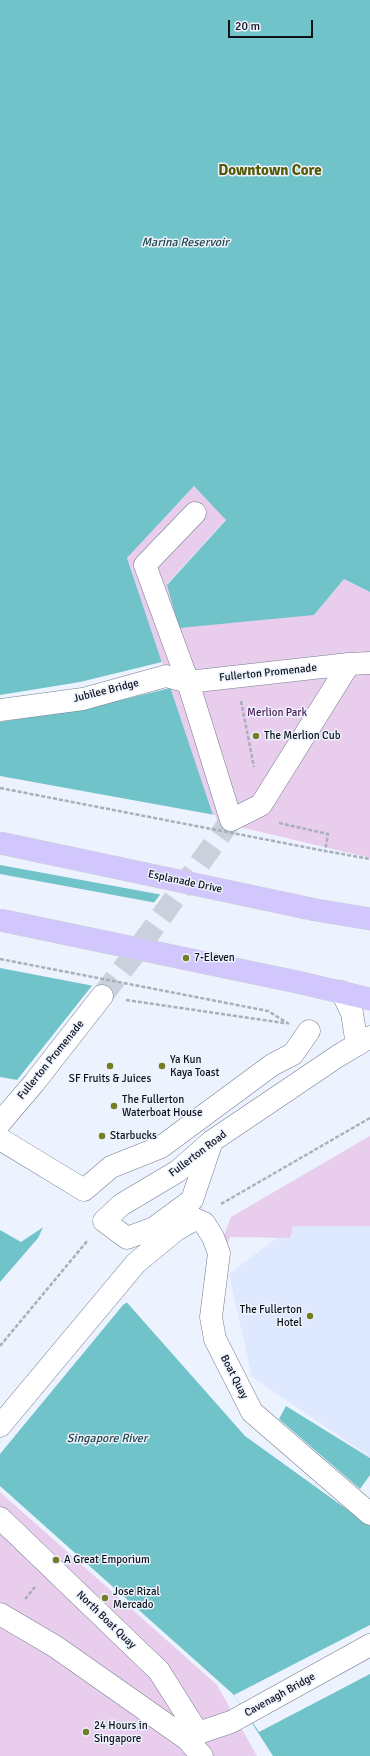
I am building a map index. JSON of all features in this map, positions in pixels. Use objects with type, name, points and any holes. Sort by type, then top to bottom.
[{"type":"highway","name":"Esplanade Drive","points":[[0,843],[316,910],[370,919]]},
{"type":"highway","points":[[0,920],[297,982],[370,999]]},
{"type":"street","points":[[194,513],[145,565],[188,682],[231,820],[261,805]]},
{"type":"street","name":"Fullerton Promenade","points":[[188,682],[360,664]]},
{"type":"street","name":"Fullerton Promenade","points":[[261,805],[360,664]]},
{"type":"street","name":"Jubilee Bridge","points":[[0,710],[83,699],[166,676],[188,682]]},
{"type":"street","name":"Fullerton Road","points":[[104,1221],[121,1205],[178,1171],[212,1141],[363,1041],[352,1012],[342,992]]},
{"type":"street","name":"Fullerton Promenade","points":[[0,1124],[102,996]]},
{"type":"street","points":[[0,1139],[84,1190],[111,1167],[161,1147],[272,1065],[293,1054],[299,1028]]},
{"type":"street","points":[[104,1221],[126,1238],[154,1228],[192,1200],[212,1141]]},
{"type":"street","points":[[0,1426],[136,1263],[176,1230],[195,1219]]},
{"type":"street","name":"Boat Quay","points":[[195,1219],[204,1223],[213,1237],[219,1253],[211,1317],[215,1339],[252,1412],[370,1514]]},
{"type":"street","name":"North Boat Quay","points":[[0,1518],[159,1671],[187,1743]]},
{"type":"street","name":"North Boat Quay","points":[[0,1614],[56,1647],[187,1743],[202,1756]]},
{"type":"street","name":"Cavenagh Bridge","points":[[187,1743],[231,1722],[370,1646]]},
{"type":"path","points":[[236,676],[261,805]]},
{"type":"path","points":[[0,788],[370,859]]},
{"type":"path","points":[[277,822],[328,834],[325,851]]},
{"type":"path","points":[[0,959],[268,1011],[299,1028]]},
{"type":"path","points":[[102,996],[299,1028]]},
{"type":"path","points":[[195,1219],[370,1118]]},
{"type":"path","points":[[0,1346],[104,1221]]},
{"type":"shaded area","name":"The Fullerton Hotel","points":[[370,1168],[370,1457],[252,1377],[229,1274]]},
{"type":"green space","name":"Merlion Park","points":[[194,486],[226,519],[167,584],[314,615],[344,579],[370,592],[370,858],[215,821],[127,558]]},
{"type":"green space","points":[[370,1136],[370,1226],[293,1226],[290,1238],[230,1237],[227,1245],[221,1243],[231,1217]]},
{"type":"green space","points":[[0,1492],[217,1685],[257,1756],[0,1756]]},
{"type":"water","name":"Marina Reservoir","points":[[0,0],[370,0],[370,592],[344,579],[314,615],[179,628],[167,585],[226,520],[194,486],[127,558],[215,821],[91,987],[17,1080],[0,1077]]},
{"type":"water","name":"Singapore River","points":[[54,1220],[245,1436],[370,1526],[370,1756],[273,1756],[234,1695],[0,1486],[0,1230],[21,1242]]},
{"type":"water","points":[[286,1406],[370,1458],[370,1475],[360,1489],[279,1419]]},
{"type":"pier","points":[[162,662],[170,688],[85,709],[0,722],[0,695],[80,682]]},
{"type":"pier","points":[[0,776],[215,815],[217,821],[163,895],[0,865]]},
{"type":"pier","points":[[0,874],[157,903],[94,986],[0,968]]},
{"type":"pier","points":[[53,1218],[56,1219],[129,1301],[123,1305],[0,1454],[0,1282],[38,1238],[44,1225]]},
{"type":"pier","points":[[370,1625],[370,1674],[259,1732],[234,1695]]},
{"type":"tunnel","points":[[102,996],[133,956],[231,820]]},
{"type":"place","name":"The Merlion Cub","points":[[256,736]]},
{"type":"place","name":"7-Eleven","points":[[186,958]]},
{"type":"place","name":"SF Fruits & Juices","points":[[110,1066]]},
{"type":"place","name":"Ya Kun Kaya Toast","points":[[162,1066]]},
{"type":"place","name":"The Fullerton Waterboat House","points":[[114,1106]]},
{"type":"place","name":"Starbucks","points":[[102,1136]]},
{"type":"place","name":"The Fullerton Hotel","points":[[310,1316]]},
{"type":"place","name":"A Great Emporium","points":[[56,1560]]},
{"type":"place","name":"Jose Rizal Mercado","points":[[105,1598]]},
{"type":"place","name":"24 Hours in Singapore","points":[[86,1732]]},
{"type":"district","name":"Downtown Core","points":[[270,171]]}]
